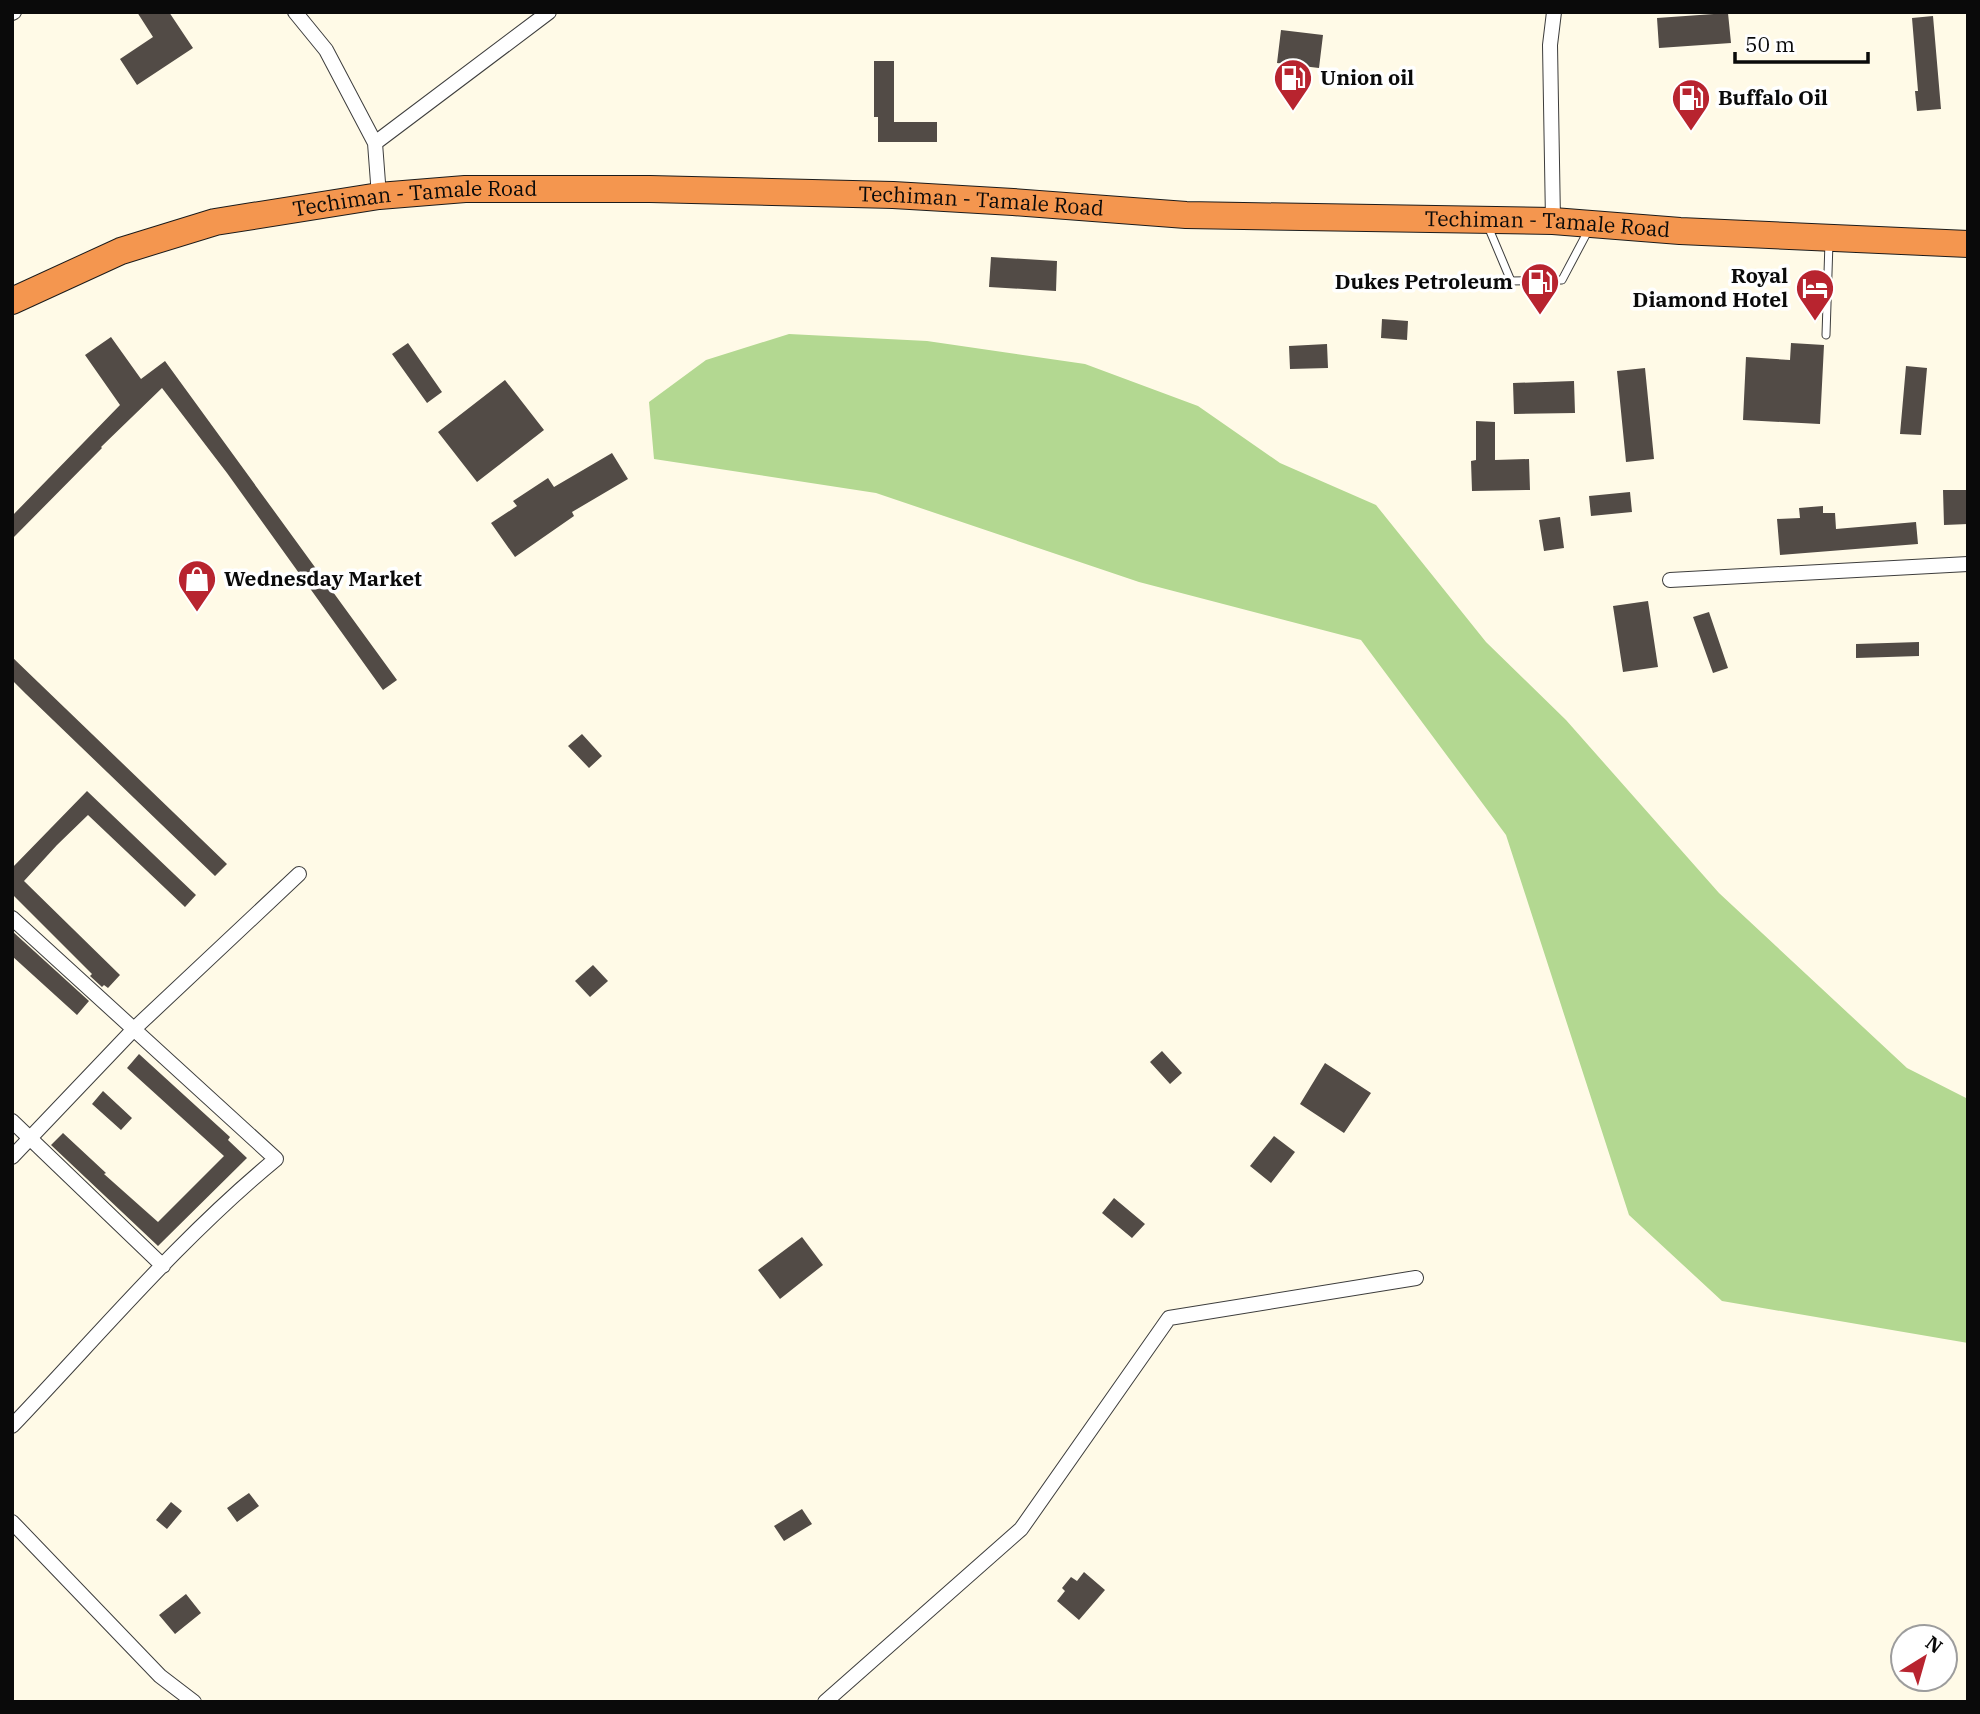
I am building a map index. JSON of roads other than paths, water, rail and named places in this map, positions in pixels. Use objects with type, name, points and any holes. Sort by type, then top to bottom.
[{"type":"highway","name":"Techiman - Tamale Road","points":[[12,300],[121,251],[205,225],[379,196],[466,189],[753,191],[1013,202],[1186,215],[1553,221],[1968,244]]},
{"type":"street","points":[[295,12],[326,50],[375,142],[379,196]]},
{"type":"street","points":[[375,142],[549,12]]},
{"type":"street","points":[[1553,221],[1550,45],[1554,12]]},
{"type":"street","points":[[1670,580],[1968,564]]},
{"type":"street","points":[[12,1157],[134,1029],[299,874]]},
{"type":"street","points":[[12,918],[276,1159],[241,1188],[163,1265],[12,1426]]},
{"type":"street","points":[[12,1121],[163,1265]]},
{"type":"street","points":[[825,1702],[1021,1529],[1169,1318],[1416,1278]]},
{"type":"street","points":[[13,1523],[160,1676],[194,1702]]},
{"type":"lane","points":[[1485,220],[1511,281],[1562,280],[1591,225]]},
{"type":"lane","points":[[1826,335],[1829,238]]},
{"type":"place","name":"Union oil","points":[[1293,112]]},
{"type":"place","name":"Buffalo Oil","points":[[1691,132]]},
{"type":"place","name":"Dukes Petroleum","points":[[1540,316]]},
{"type":"place","name":"Royal Diamond Hotel","points":[[1815,322]]},
{"type":"place","name":"Wednesday Market","points":[[197,613]]}]
